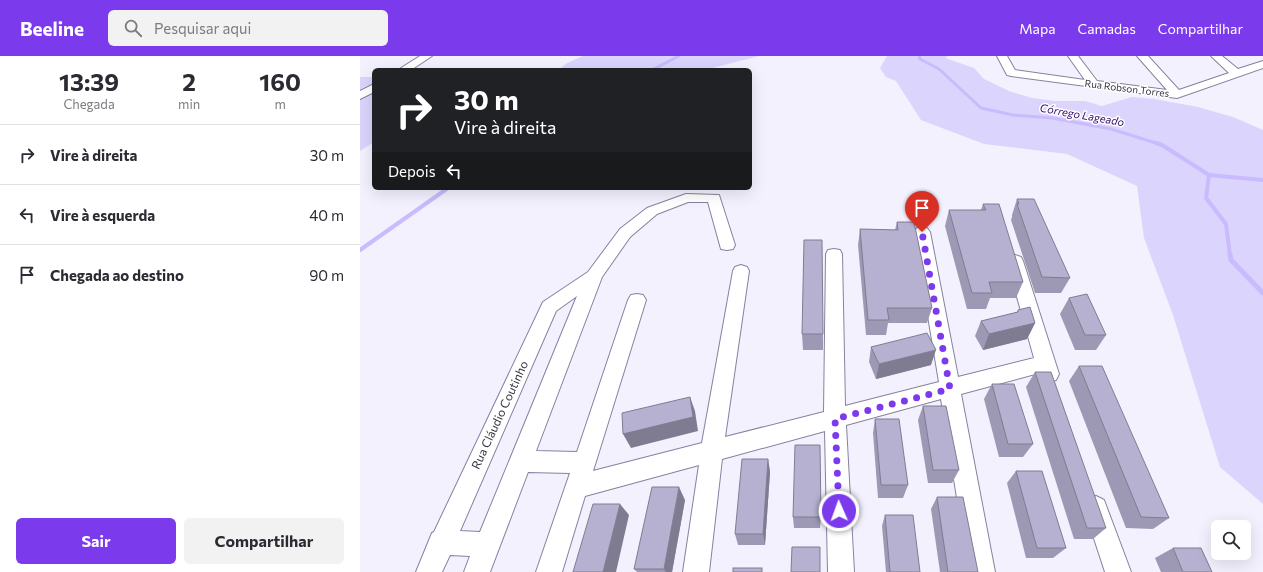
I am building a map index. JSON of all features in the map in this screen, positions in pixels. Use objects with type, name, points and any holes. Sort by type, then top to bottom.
[{"type":"street","points":[[406,68],[427,56]]},
{"type":"street","name":"Rua Robson Torres","points":[[1002,56],[1011,73],[1177,94],[1263,64]]},
{"type":"street","points":[[1073,56],[1094,84]]},
{"type":"street","points":[[1142,56],[1177,94]]},
{"type":"street","points":[[1216,56],[1237,74]]},
{"type":"street","points":[[360,96],[372,88]]},
{"type":"street","name":"Rua Cláudio Coutinho","points":[[477,572],[594,276],[625,233],[652,211],[686,198],[714,198],[727,245]]},
{"type":"street","points":[[922,232],[982,572]]},
{"type":"street","points":[[1010,244],[1045,363],[1056,393]]},
{"type":"street","points":[[834,254],[835,419],[841,572]]},
{"type":"street","points":[[696,572],[712,451],[741,271]]},
{"type":"street","name":"Rua Cláudio Coutinho","points":[[428,572],[549,307],[594,276]]},
{"type":"street","points":[[549,572],[637,300]]},
{"type":"street","points":[[576,487],[1045,363]]},
{"type":"street","points":[[520,462],[584,463]]},
{"type":"street","points":[[1090,490],[1118,572]]},
{"type":"street","points":[[441,542],[487,545]]},
{"type":"shaded area","points":[[583,56],[759,56],[713,68],[561,68],[567,63]]},
{"type":"shaded area","points":[[887,56],[948,56],[945,58],[974,68],[984,79],[1009,91],[1032,98],[1056,101],[1085,101],[1102,106],[1132,97],[1154,99],[1198,107],[1233,117],[1263,130],[1263,504],[1220,467],[1173,315],[1144,238],[1137,186],[1067,154],[984,144],[921,120],[896,81],[886,77],[880,68]]},
{"type":"shaded area","points":[[360,77],[372,77],[372,143],[360,151]]},
{"type":"building","points":[[1017,199],[1034,199],[1070,278],[1042,277],[1017,204],[1019,204]]},
{"type":"building","points":[[983,204],[999,204],[1023,282],[989,282],[992,293],[972,293],[949,210],[986,210]]},
{"type":"building","points":[[897,222],[914,222],[932,308],[887,308],[889,320],[868,320],[860,229],[898,230]]},
{"type":"building","points":[[804,240],[822,240],[823,334],[802,334]]},
{"type":"building","points":[[1087,294],[1106,335],[1085,335],[1069,298]]},
{"type":"building","points":[[1030,307],[1035,323],[989,334],[981,321],[1018,312],[1018,310]]},
{"type":"building","points":[[927,333],[936,350],[879,364],[871,347]]},
{"type":"building","points":[[1079,366],[1102,366],[1169,518],[1141,517]]},
{"type":"building","points":[[1035,372],[1051,372],[1106,528],[1087,528]]},
{"type":"building","points":[[992,384],[1014,384],[1033,444],[1008,444]]},
{"type":"building","points":[[690,397],[693,417],[623,434],[622,413]]},
{"type":"building","points":[[923,406],[946,406],[959,470],[933,470]]},
{"type":"building","points":[[875,419],[899,419],[908,485],[881,485]]},
{"type":"building","points":[[795,445],[820,445],[821,517],[793,517]]},
{"type":"building","points":[[742,459],[768,459],[763,534],[735,534]]},
{"type":"building","points":[[1016,471],[1042,471],[1066,548],[1037,548]]},
{"type":"building","points":[[652,487],[679,487],[664,569],[634,569]]},
{"type":"building","points":[[937,497],[963,497],[978,572],[948,572]]},
{"type":"building","points":[[593,504],[620,504],[603,572],[573,572]]},
{"type":"building","points":[[885,515],[913,515],[920,572],[890,572]]},
{"type":"building","points":[[792,547],[820,547],[820,572],[791,572]]},
{"type":"building","points":[[1173,548],[1201,548],[1212,572],[1183,572]]},
{"type":"building","points":[[733,568],[762,568],[762,572],[733,572]]},
{"type":"waterway","points":[[656,68],[679,56]]},
{"type":"waterway","name":"Córrego Lageado","points":[[919,56],[920,59],[939,69],[981,108],[1013,115],[1052,118],[1111,129],[1159,144]]},
{"type":"waterway","name":"Córrego Lageado","points":[[1159,144],[1209,175]]},
{"type":"waterway","points":[[1209,175],[1263,180]]},
{"type":"waterway","name":"Córrego Lageado","points":[[1209,175],[1206,198],[1226,224],[1230,255]]},
{"type":"waterway","points":[[360,250],[445,190]]},
{"type":"waterway","name":"Córrego Lageado","points":[[1230,254],[1231,260],[1263,293]]},
{"type":"route","points":[[839,511],[835,419],[950,389],[922,232]]}]
